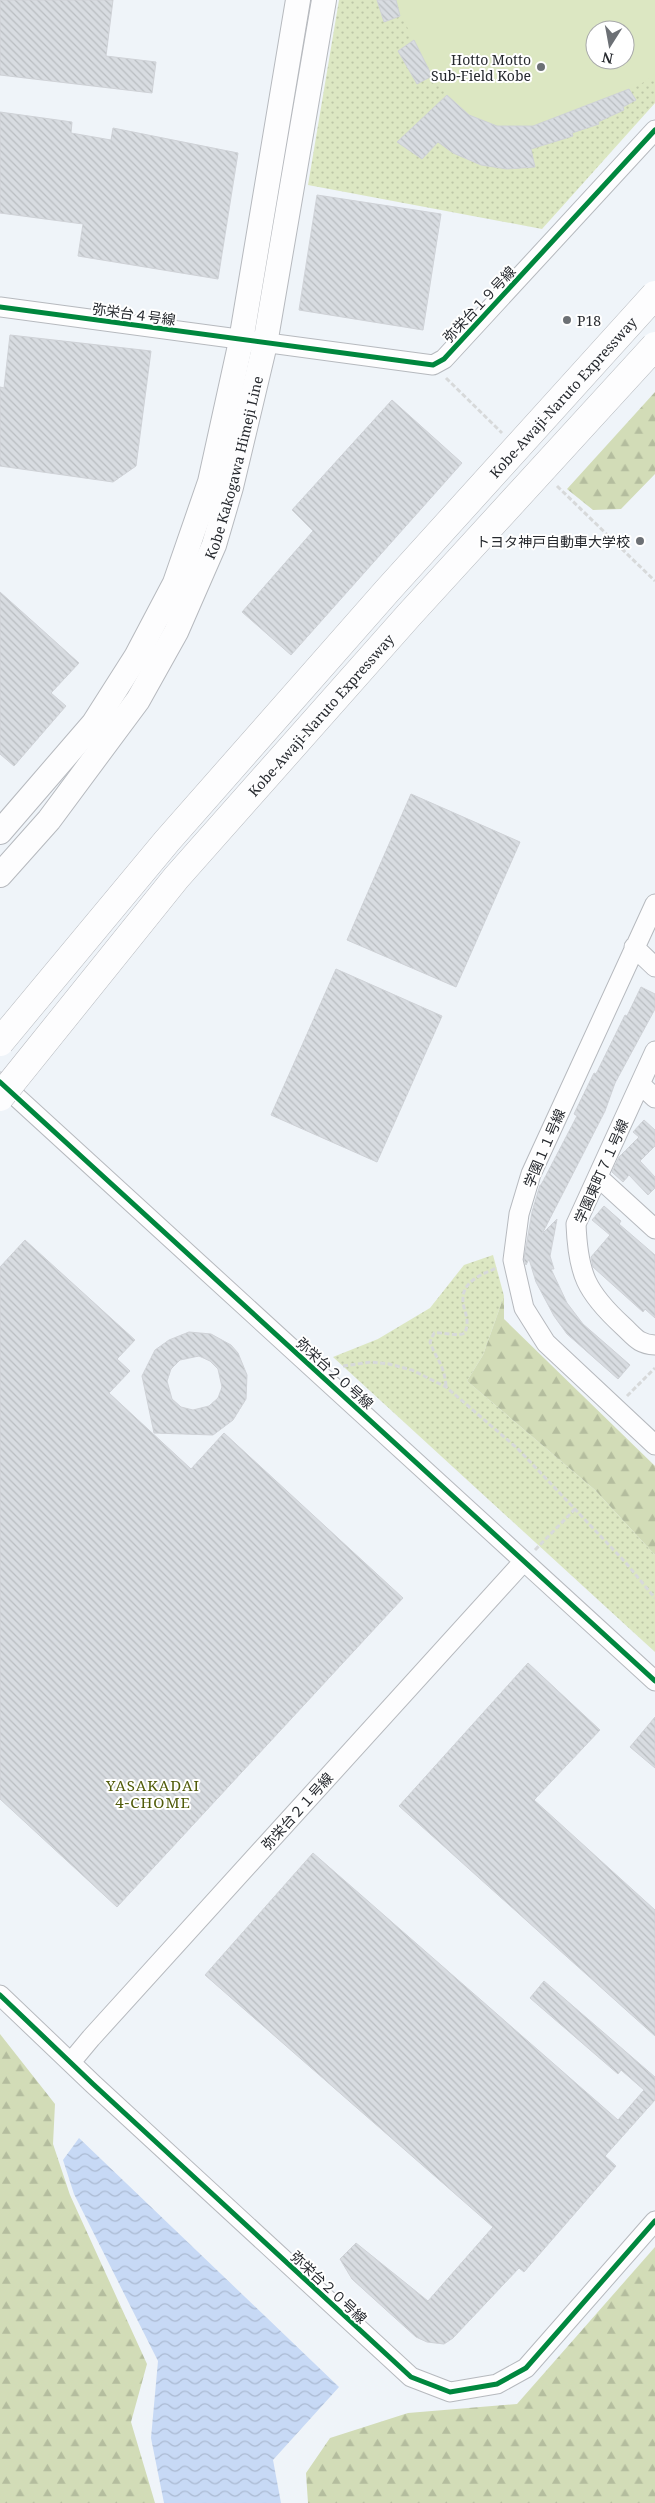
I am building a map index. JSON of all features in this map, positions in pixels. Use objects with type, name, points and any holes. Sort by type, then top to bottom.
[{"type":"highway","name":"Kobe-Awaji-Naruto Expressway","points":[[0,1042],[199,804],[387,591],[655,295]]},
{"type":"highway","name":"Kobe-Awaji-Naruto Expressway","points":[[0,1097],[176,878],[409,615],[655,346]]},
{"type":"main road","name":"Kobe Kakogawa Himeji Line","points":[[0,832],[94,723],[136,657],[175,583],[210,482],[241,341],[298,0]]},
{"type":"main road","name":"Kobe Kakogawa Himeji Line","points":[[0,875],[48,820],[138,700],[176,632],[214,545],[231,487],[265,344],[324,0]]},
{"type":"street","name":"弥栄台１９号線","points":[[265,344],[433,365],[444,359],[655,130]]},
{"type":"street","name":"弥栄台４号線","points":[[0,307],[265,344]]},
{"type":"street","name":"学園１１号線","points":[[655,904],[531,1174],[520,1214],[513,1260],[524,1308],[546,1343],[655,1446]]},
{"type":"street","points":[[634,947],[655,967]]},
{"type":"street","name":"学園東町７１号線","points":[[655,1050],[576,1224],[577,1249],[583,1277],[598,1304],[642,1344],[655,1345]]},
{"type":"street","name":"弥栄台２０号線","points":[[0,1082],[655,1681]]},
{"type":"street","points":[[640,1084],[655,1098]]},
{"type":"street","points":[[598,1177],[655,1229]]},
{"type":"street","name":"弥栄台２１号線","points":[[71,2062],[524,1561]]},
{"type":"street","name":"弥栄台２０号線","points":[[0,1995],[410,2377],[450,2392],[497,2384],[526,2368],[655,2221]]},
{"type":"path","points":[[446,1387],[442,1363],[434,1353],[430,1342],[434,1334],[444,1332],[460,1335],[465,1333],[468,1324],[462,1299],[465,1290],[482,1273],[513,1260]]},
{"type":"path","points":[[343,1366],[371,1362],[389,1364],[412,1370],[446,1387],[517,1448],[626,1562],[655,1598]]},
{"type":"path","points":[[614,1408],[655,1368]]},
{"type":"path","points":[[524,1561],[575,1509]]},
{"type":"green space","points":[[339,0],[655,0],[655,103],[542,229],[308,185]]},
{"type":"green space","name":"Hotto Motto Sub-Field Kobe","points":[[396,0],[655,0],[655,74],[648,80],[622,93],[543,122],[520,127],[497,126],[482,122],[470,115],[448,95],[430,71],[405,23]]},
{"type":"green space","points":[[655,392],[655,474],[621,509],[593,510],[567,489]]},
{"type":"green space","points":[[493,1255],[504,1296],[483,1355],[467,1381],[595,1490],[655,1555],[655,1652],[333,1357],[378,1339],[430,1308],[464,1265]]},
{"type":"green space","points":[[504,1296],[504,1319],[655,1466],[655,1555],[595,1490],[467,1381],[483,1355]]},
{"type":"green space","points":[[0,2034],[55,2104],[53,2144],[70,2195],[147,2364],[131,2422],[155,2503],[0,2503]]},
{"type":"green space","points":[[655,2247],[655,2503],[308,2503],[306,2473],[330,2438],[408,2413],[517,2404]]},
{"type":"water","points":[[79,2138],[339,2387],[273,2460],[281,2503],[164,2503],[151,2438],[158,2361],[74,2194],[63,2160]]},
{"type":"building","points":[[0,0],[113,0],[106,56],[156,62],[152,93],[0,75]]},
{"type":"building","points":[[377,0],[396,0],[400,16],[384,22]]},
{"type":"building","points":[[414,40],[432,76],[417,84],[398,51]]},
{"type":"building","points":[[629,89],[636,100],[623,107],[624,110],[598,122],[599,124],[572,133],[573,136],[531,149],[535,167],[507,169],[481,165],[453,153],[438,142],[422,159],[397,142],[447,95],[469,115],[497,126],[533,126]]},
{"type":"building","points":[[0,112],[72,122],[71,133],[111,140],[113,128],[238,153],[218,279],[78,256],[83,224],[0,213]]},
{"type":"building","points":[[317,195],[441,214],[423,330],[299,310]]},
{"type":"building","points":[[10,335],[151,351],[136,466],[113,482],[0,466],[0,387],[4,388]]},
{"type":"building","points":[[392,400],[462,463],[291,655],[242,612],[313,531],[292,510]]},
{"type":"building","points":[[0,592],[79,663],[51,693],[66,706],[14,766],[0,754]]},
{"type":"building","points":[[411,794],[520,842],[456,987],[347,940]]},
{"type":"building","points":[[336,969],[442,1016],[377,1162],[271,1115]]},
{"type":"building","points":[[641,987],[655,994],[655,1009],[615,1083],[605,1111],[542,1234],[557,1219],[550,1256],[554,1269],[551,1269],[567,1303],[583,1324],[630,1365],[618,1379],[567,1334],[554,1316],[536,1282],[529,1259],[526,1265],[524,1259],[532,1212],[540,1185],[577,1116],[574,1114],[594,1073],[596,1074]]},
{"type":"building","points":[[644,1120],[655,1130],[655,1146],[640,1161],[655,1177],[655,1188],[648,1195],[629,1175],[623,1182],[612,1172],[619,1157],[639,1137],[633,1132]]},
{"type":"building","points":[[604,1206],[621,1221],[619,1224],[655,1255],[655,1318],[645,1309],[643,1312],[593,1267],[591,1257],[610,1235],[592,1220]]},
{"type":"building","points":[[25,1240],[135,1340],[117,1359],[130,1371],[109,1393],[191,1469],[224,1433],[403,1598],[117,1907],[0,1799],[0,1267]]},
{"type":"building","points":[[189,1332],[211,1334],[231,1345],[238,1353],[247,1375],[246,1399],[233,1420],[213,1435],[154,1433],[142,1376],[155,1350],[169,1340]],"holes":[[[199,1356],[210,1361],[218,1369],[222,1387],[218,1398],[209,1406],[193,1410],[181,1407],[172,1399],[167,1381],[171,1369],[180,1360]]]},
{"type":"building","points":[[528,1663],[600,1730],[534,1800],[655,1910],[655,2036],[399,1806]]},
{"type":"building","points":[[655,1717],[655,1768],[630,1747]]},
{"type":"building","points":[[313,1853],[618,2120],[644,2090],[621,2070],[618,2074],[530,1998],[544,1981],[655,2077],[655,2100],[605,2156],[616,2166],[524,2272],[519,2268],[453,2338],[444,2344],[427,2342],[416,2337],[352,2279],[340,2259],[356,2243],[428,2301],[493,2227],[205,1975]]},
{"type":"cycle path","points":[[0,307],[433,365],[444,359],[655,130]]},
{"type":"cycle path","points":[[0,1082],[655,1681]]},
{"type":"cycle path","points":[[0,1995],[93,2084],[411,2377],[450,2392],[497,2384],[526,2368],[655,2221]]},
{"type":"place","name":"Hotto Motto Sub-Field Kobe","points":[[541,67]]},
{"type":"place","name":"P18","points":[[567,320]]},
{"type":"place","name":"トヨタ神戸自動車大学校","points":[[640,541]]},
{"type":"district","name":"YASAKADAI 4-CHOME","points":[[153,1794]]}]
